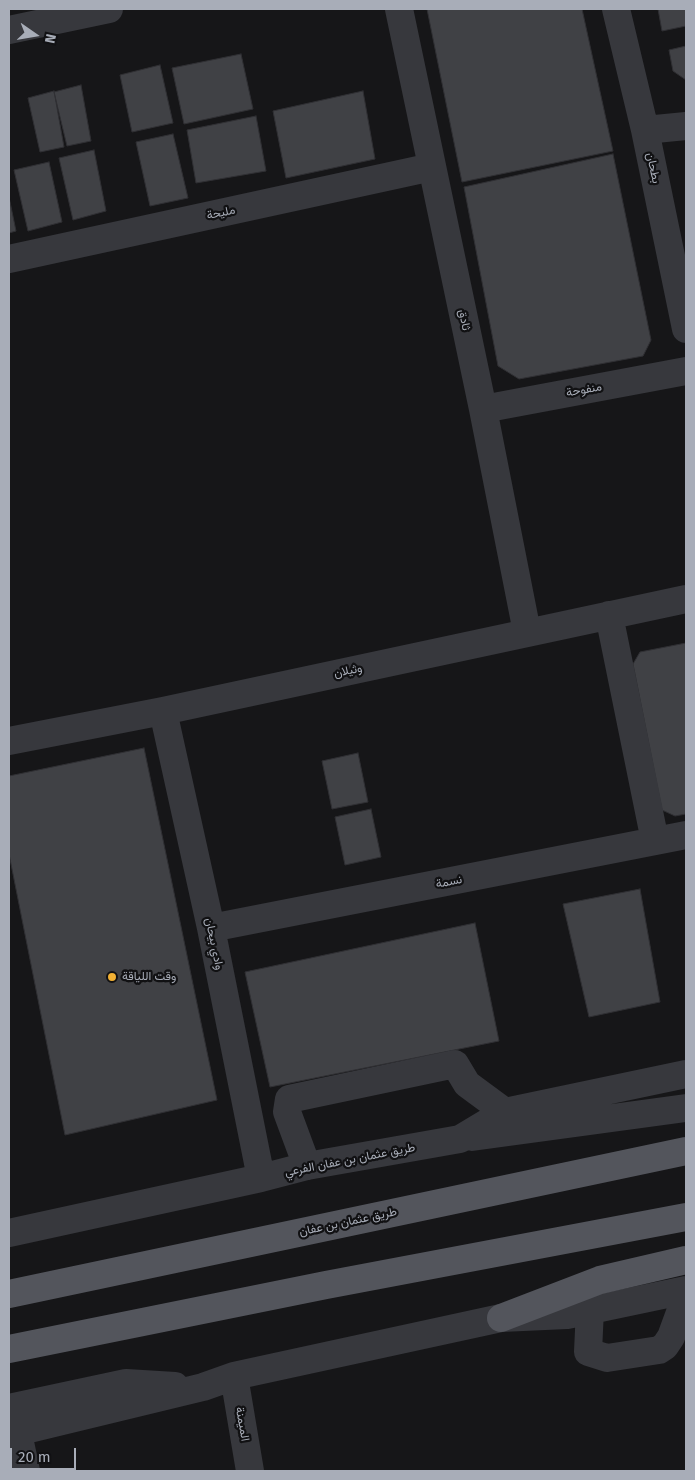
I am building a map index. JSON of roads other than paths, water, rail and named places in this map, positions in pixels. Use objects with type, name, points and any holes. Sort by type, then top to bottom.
[{"type":"main road","name":"طريق عثمان بن عفان","points":[[9,1294],[686,1151]]},
{"type":"main road","points":[[9,1349],[326,1285],[686,1217]]},
{"type":"main road","points":[[501,1318],[600,1280],[686,1260]]},
{"type":"street","points":[[9,30],[109,9]]},
{"type":"street","name":"ثادق","points":[[399,9],[483,409],[527,632]]},
{"type":"street","name":"بطحان","points":[[616,9],[646,130],[686,329]]},
{"type":"street","points":[[646,130],[686,126]]},
{"type":"street","name":"مليحة","points":[[9,258],[432,168]]},
{"type":"street","name":"منفوحة","points":[[483,409],[686,371]]},
{"type":"street","name":"وثيلان","points":[[9,741],[686,599]]},
{"type":"street","points":[[609,615],[656,841]]},
{"type":"street","name":"وادي بيحان","points":[[162,710],[211,928],[261,1178]]},
{"type":"street","name":"نسمة","points":[[211,928],[686,835]]},
{"type":"street","points":[[307,1166],[287,1112],[289,1099],[455,1064],[467,1084],[505,1112]]},
{"type":"street","name":"طريق عثمان بن عفان الفرعي","points":[[9,1233],[261,1178],[307,1166],[460,1139],[505,1112],[686,1074]]},
{"type":"street","points":[[460,1139],[686,1108]]},
{"type":"street","points":[[26,1471],[12,1425],[203,1387],[234,1376],[501,1318],[567,1315],[686,1290]]},
{"type":"street","points":[[590,1309],[588,1352],[607,1358],[659,1350],[665,1346],[671,1337],[686,1296]]},
{"type":"street","name":"الميمنة","points":[[234,1376],[250,1471]]},
{"type":"place","name":"وقت اللياقة","points":[[112,977]]}]
